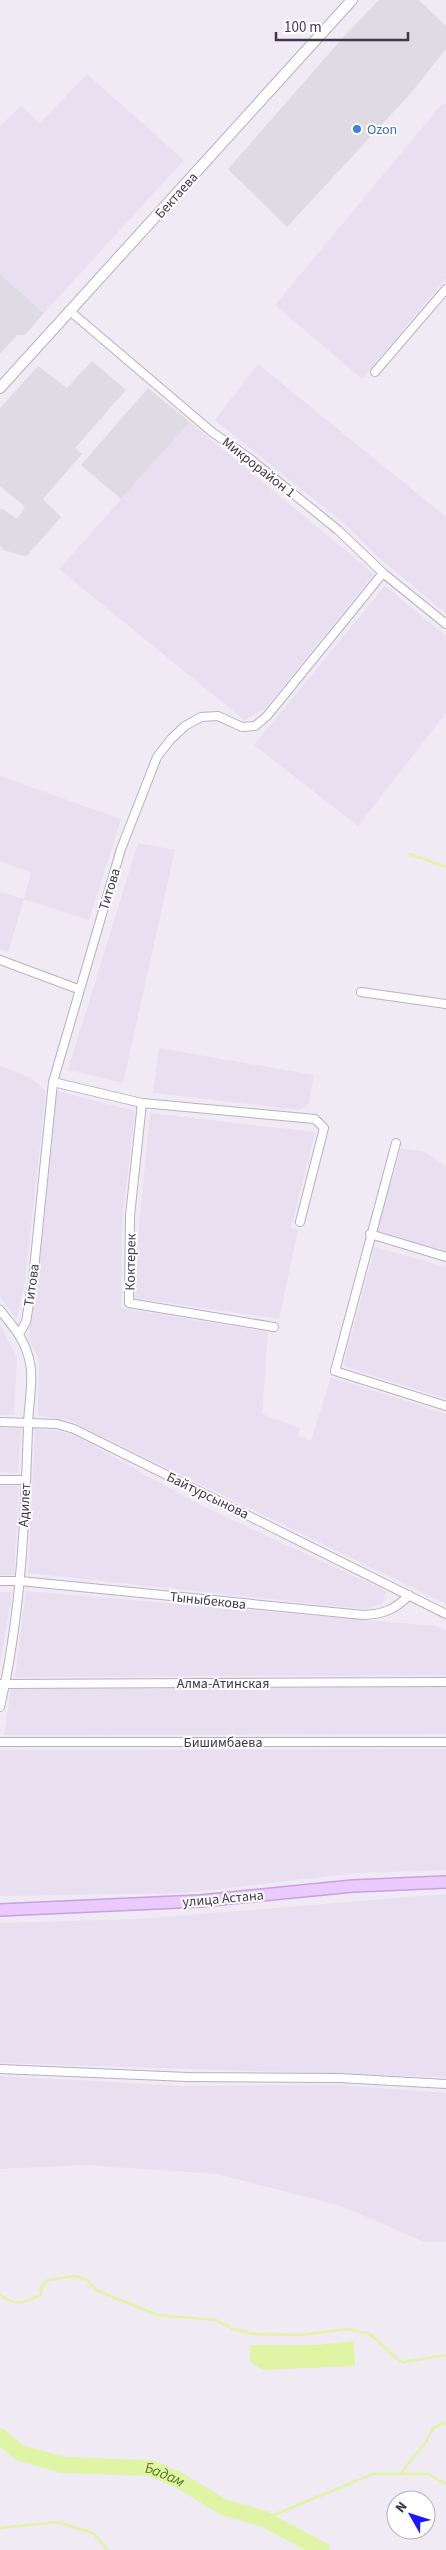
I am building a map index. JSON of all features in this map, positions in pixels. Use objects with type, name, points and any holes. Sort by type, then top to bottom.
[{"type":"main road","name":"улица Астана","points":[[0,1910],[200,1901],[353,1886],[446,1882]]},
{"type":"street","name":"Бектаева","points":[[0,388],[71,312],[352,0]]},
{"type":"street","points":[[375,372],[446,288]]},
{"type":"street","name":"Микрорайон 1","points":[[71,312],[212,432],[242,453],[338,530],[383,573],[446,624]]},
{"type":"street","name":"Титова","points":[[19,1334],[26,1322],[33,1279],[53,1082],[78,989],[120,849],[157,758],[166,743],[185,726],[200,717],[218,716],[242,727],[255,726],[267,716],[383,573]]},
{"type":"street","points":[[0,960],[78,989]]},
{"type":"street","points":[[361,992],[446,1004]]},
{"type":"street","points":[[53,1082],[142,1103],[315,1119],[324,1128],[300,1222]]},
{"type":"street","name":"Коктерек","points":[[142,1103],[130,1216],[129,1303],[274,1327]]},
{"type":"street","points":[[396,1143],[370,1234],[335,1371],[446,1406]]},
{"type":"street","points":[[370,1234],[446,1257]]},
{"type":"street","name":"Адилет","points":[[0,1310],[19,1334],[27,1352],[32,1393],[28,1422],[20,1581],[0,1707]]},
{"type":"street","name":"Байтурсынова","points":[[0,1422],[57,1424],[74,1429],[446,1614]]},
{"type":"street","points":[[0,1480],[26,1480]]},
{"type":"street","name":"Тыныбекова","points":[[0,1582],[20,1581],[363,1615],[383,1614],[399,1606],[409,1595]]},
{"type":"street","name":"Алма-Атинская","points":[[3,1684],[446,1682]]},
{"type":"street","name":"Бишимбаева","points":[[0,1742],[446,1742]]},
{"type":"street","points":[[0,2069],[187,2077],[339,2078],[446,2084]]},
{"type":"shaded area","points":[[379,0],[419,0],[446,26],[446,49],[410,94],[287,227],[228,169],[347,33]]},
{"type":"shaded area","points":[[87,74],[184,160],[44,313],[0,274],[0,126],[21,106],[40,123]]},
{"type":"shaded area","points":[[443,103],[446,105],[446,278],[362,379],[275,305]]},
{"type":"shaded area","points":[[0,274],[44,313],[25,335],[17,335],[0,354]]},
{"type":"shaded area","points":[[92,361],[126,390],[75,448],[82,454],[43,499],[61,517],[26,557],[4,550],[0,546],[0,510],[1,508],[17,519],[25,507],[0,486],[0,408],[38,366],[67,388]]},
{"type":"shaded area","points":[[258,364],[446,517],[446,613],[379,558],[347,526],[215,420]]},
{"type":"shaded area","points":[[148,388],[190,422],[121,499],[81,465]]},
{"type":"shaded area","points":[[190,422],[374,574],[265,709],[244,720],[59,569]]},
{"type":"shaded area","points":[[385,586],[446,636],[446,713],[358,826],[254,745]]},
{"type":"shaded area","points":[[0,776],[121,819],[89,920],[24,899],[31,873],[0,861]]},
{"type":"shaded area","points":[[138,843],[175,850],[123,1083],[68,1070]]},
{"type":"shaded area","points":[[0,892],[24,899],[8,952],[0,949]]},
{"type":"shaded area","points":[[159,1048],[314,1075],[309,1103],[301,1110],[153,1093]]},
{"type":"shaded area","points":[[0,1066],[31,1078],[46,1091],[25,1281],[17,1319],[0,1297]]},
{"type":"shaded area","points":[[57,1091],[135,1111],[122,1222],[121,1308],[268,1332],[262,1414],[300,1428],[299,1436],[311,1441],[331,1377],[446,1414],[446,1604],[71,1421],[38,1415],[39,1359],[28,1338],[38,1280]]},
{"type":"shaded area","points":[[150,1113],[315,1132],[291,1228],[298,1230],[279,1319],[135,1298],[140,1215]]},
{"type":"shaded area","points":[[401,1148],[425,1152],[446,1166],[446,1252],[377,1231]]},
{"type":"shaded area","points":[[375,1247],[446,1267],[446,1399],[343,1366]]},
{"type":"shaded area","points":[[0,1324],[17,1358],[14,1415],[0,1415]]},
{"type":"shaded area","points":[[0,1428],[21,1429],[18,1473],[0,1472]]},
{"type":"shaded area","points":[[35,1429],[59,1431],[81,1439],[202,1506],[386,1591],[382,1604],[363,1609],[28,1573]]},
{"type":"shaded area","points":[[0,1486],[19,1486],[14,1575],[0,1575]]},
{"type":"shaded area","points":[[26,1591],[437,1626],[446,1631],[446,1675],[15,1677]]},
{"type":"shaded area","points":[[0,1592],[12,1592],[0,1665]]},
{"type":"shaded area","points":[[446,1687],[446,1734],[4,1735],[11,1689]]},
{"type":"shaded area","points":[[446,1749],[446,1870],[355,1873],[185,1893],[0,1896],[0,1750]]},
{"type":"shaded area","points":[[446,1894],[446,2077],[0,2063],[0,1923],[139,1919]]},
{"type":"shaded area","points":[[0,2076],[183,2086],[340,2085],[446,2093],[446,2242],[425,2242],[344,2207],[218,2174],[85,2165],[0,2169]]},
{"type":"shaded area","points":[[354,2341],[355,2366],[263,2370],[250,2362],[251,2345],[317,2345]]},
{"type":"waterway","points":[[410,854],[446,867]]},
{"type":"waterway","points":[[0,2295],[11,2301],[24,2302],[41,2295],[42,2286],[48,2280],[75,2276],[87,2280],[96,2290],[157,2315],[216,2320],[233,2329],[253,2334],[300,2335],[349,2329],[370,2334],[397,2359],[403,2362],[446,2355]]},
{"type":"waterway","points":[[400,2474],[426,2442],[433,2428],[446,2422]]},
{"type":"waterway","name":"Бадам","points":[[0,2436],[20,2453],[63,2465],[150,2468],[177,2479],[223,2507],[264,2519],[322,2550]]},
{"type":"waterway","points":[[264,2519],[373,2474],[428,2474],[446,2484]]},
{"type":"waterway","points":[[0,2528],[57,2522],[93,2533],[108,2550]]},
{"type":"place","name":"Ozon","points":[[357,129]]}]
